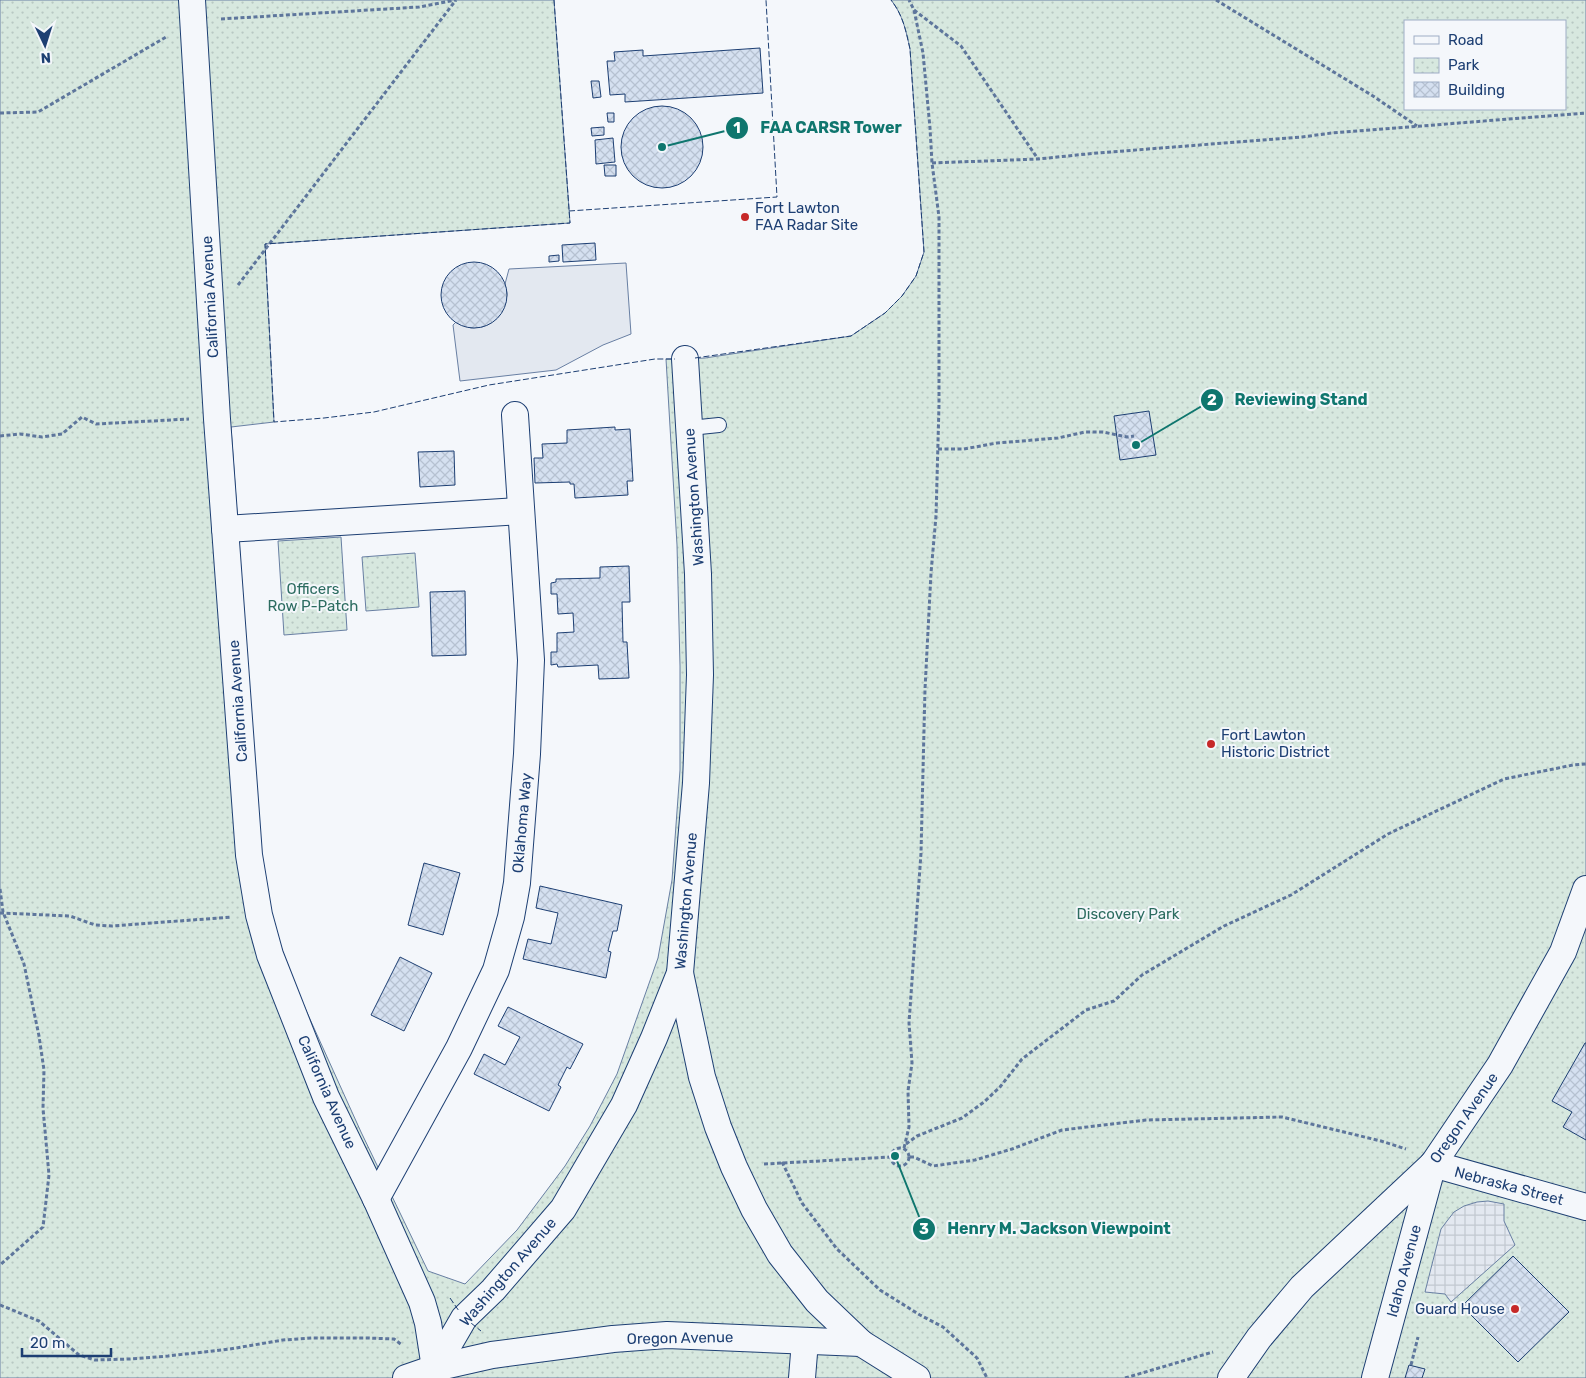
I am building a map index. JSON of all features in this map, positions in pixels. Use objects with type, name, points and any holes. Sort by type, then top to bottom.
[{"type":"street","name":"California Avenue","points":[[192,10],[225,529],[249,855],[259,915],[270,955],[323,1088],[422,1302],[428,1323],[435,1368]]},
{"type":"street","name":"Washington Avenue","points":[[435,1368],[464,1318],[493,1290],[563,1210],[624,1105],[680,973],[696,783],[700,674],[698,574],[685,360]]},
{"type":"street","name":"Oklahoma Way","points":[[376,1199],[459,1048],[496,970],[510,917],[520,854],[530,690],[530,660],[515,415]]},
{"type":"street","points":[[225,529],[520,511]]},
{"type":"street","name":"Oregon Avenue","points":[[1231,1378],[1259,1338],[1302,1287],[1433,1164],[1500,1065],[1563,952],[1586,889]]},
{"type":"street","points":[[680,973],[702,1077],[734,1168],[754,1209],[780,1254],[817,1301],[861,1343]]},
{"type":"street","name":"Nebraska Street","points":[[1433,1164],[1586,1207]]},
{"type":"street","name":"Idaho Avenue","points":[[1375,1378],[1433,1164]]},
{"type":"street","name":"Oregon Avenue","points":[[435,1368],[492,1355],[613,1339],[668,1335],[861,1343],[917,1378]]},
{"type":"street","points":[[802,1378],[805,1341]]},
{"type":"street","points":[[406,1378],[435,1368]]},
{"type":"lane","points":[[690,428],[719,425]]},
{"type":"path","points":[[0,113],[38,112],[192,10],[419,7],[456,0]]},
{"type":"path","points":[[211,321],[456,0]]},
{"type":"path","points":[[909,0],[914,10],[923,53],[932,164],[939,217],[938,449],[925,689],[921,852],[910,1023],[912,1063],[908,1091],[909,1127],[905,1146],[910,1157]]},
{"type":"path","points":[[1216,0],[1372,96],[1417,127]]},
{"type":"path","points":[[914,10],[960,46],[1038,160]]},
{"type":"path","points":[[932,164],[1038,160],[1097,153],[1302,137],[1332,132],[1417,127],[1586,112]]},
{"type":"path","points":[[0,436],[20,434],[42,437],[62,434],[82,417],[96,424],[194,418]]},
{"type":"path","points":[[938,449],[964,449],[997,442],[1058,438],[1085,432],[1103,432],[1127,437],[1134,436]]},
{"type":"path","points":[[891,1157],[895,1149],[905,1146],[917,1136],[970,1113],[1000,1087],[1022,1059],[1086,1010],[1114,1001],[1150,970],[1224,926],[1291,895],[1388,834],[1504,779],[1586,764]]},
{"type":"path","points":[[0,889],[1,912],[24,964],[39,1036],[44,1070],[42,1108],[48,1174],[42,1227],[0,1265]]},
{"type":"path","points":[[1,912],[70,916],[95,925],[112,926],[226,917]]},
{"type":"path","points":[[910,1157],[933,1166],[975,1160],[1012,1149],[1062,1130],[1146,1120],[1282,1117],[1381,1141],[1413,1151],[1433,1164]]},
{"type":"path","points":[[891,1157],[895,1164],[900,1166],[906,1164],[910,1157]]},
{"type":"path","points":[[734,1168],[782,1162],[891,1157]]},
{"type":"path","points":[[782,1162],[802,1203],[837,1249],[880,1290],[943,1327],[977,1358],[987,1378]]},
{"type":"path","points":[[0,1305],[39,1321],[79,1355],[95,1360],[168,1356],[230,1349],[283,1340],[369,1338],[394,1340],[435,1368]]},
{"type":"path","points":[[1125,1378],[1222,1349]]},
{"type":"green space","name":"Discovery Park","points":[[0,0],[554,0],[570,223],[265,244],[274,422],[231,427],[262,873],[273,921],[290,975],[361,1132],[428,1271],[465,1284],[517,1230],[565,1166],[590,1126],[617,1074],[658,958],[672,880],[680,770],[677,545],[666,359],[705,358],[851,336],[885,313],[902,296],[916,276],[924,252],[910,49],[901,17],[891,0],[1586,0],[1586,1378],[0,1378]]},
{"type":"green space","name":"Officers Row P-Patch","points":[[341,537],[347,630],[284,635],[278,541]]},
{"type":"green space","points":[[415,553],[419,607],[366,611],[362,557]]},
{"type":"shaded area","points":[[626,263],[631,334],[603,345],[556,370],[460,381],[453,325],[456,322],[471,328],[482,327],[499,316],[506,302],[505,284],[509,269]]},
{"type":"shaded area","points":[[1488,1201],[1504,1204],[1504,1221],[1515,1245],[1451,1302],[1445,1294],[1425,1292],[1441,1229],[1454,1212],[1464,1206]]},
{"type":"building","points":[[760,48],[763,93],[625,102],[625,94],[610,95],[607,61],[615,61],[614,52],[643,50],[643,56]]},
{"type":"building","points":[[591,81],[599,81],[601,97],[593,98]]},
{"type":"building","points":[[662,106],[678,109],[691,118],[700,131],[703,147],[700,163],[691,176],[678,185],[662,188],[646,185],[633,176],[624,163],[621,147],[624,131],[633,118],[646,109]]},
{"type":"building","points":[[607,113],[614,113],[614,122],[608,122]]},
{"type":"building","points":[[604,127],[604,135],[592,136],[591,128]]},
{"type":"building","points":[[613,138],[615,162],[596,164],[595,140]]},
{"type":"building","points":[[604,165],[616,165],[616,176],[605,176]]},
{"type":"building","points":[[595,243],[596,260],[563,262],[562,245]]},
{"type":"building","points":[[559,255],[559,261],[549,262],[549,256]]},
{"type":"building","points":[[474,262],[487,265],[497,272],[504,282],[507,295],[504,308],[497,318],[487,325],[474,328],[461,325],[451,318],[444,308],[441,295],[444,282],[451,272],[461,265]]},
{"type":"building","points":[[1149,411],[1156,455],[1120,460],[1114,416]]},
{"type":"building","points":[[615,427],[615,430],[630,429],[633,481],[627,481],[628,495],[575,498],[574,484],[570,484],[570,482],[535,483],[534,458],[543,458],[542,444],[567,443],[567,430]]},
{"type":"building","points":[[454,451],[455,485],[420,487],[418,452]]},
{"type":"building","points":[[629,566],[630,602],[622,602],[623,642],[627,642],[629,678],[599,679],[598,665],[558,667],[557,664],[551,665],[551,652],[557,652],[557,633],[574,632],[573,613],[558,614],[557,594],[551,594],[551,583],[556,582],[556,579],[600,578],[600,567]]},
{"type":"building","points":[[465,591],[466,655],[432,656],[430,592]]},
{"type":"building","points":[[424,863],[460,873],[443,935],[408,925]]},
{"type":"building","points":[[540,886],[622,905],[617,931],[613,931],[608,951],[611,952],[606,978],[523,959],[528,939],[551,944],[558,913],[536,908]]},
{"type":"building","points":[[400,957],[432,973],[404,1031],[371,1015]]},
{"type":"building","points":[[508,1007],[583,1044],[570,1069],[567,1067],[558,1085],[561,1087],[549,1111],[474,1074],[484,1054],[505,1065],[520,1037],[498,1026]]},
{"type":"building","points":[[1585,1043],[1586,1140],[1563,1127],[1572,1112],[1552,1101]]},
{"type":"building","name":"Guard House","points":[[1513,1256],[1569,1312],[1518,1362],[1462,1306]]},
{"type":"building","points":[[1409,1365],[1425,1369],[1422,1378],[1405,1378]]},
{"type":"fence","points":[[554,0],[570,223],[265,244],[274,422],[374,412],[489,385],[655,359],[675,359]]},
{"type":"fence","points":[[569,211],[777,197],[766,0]]},
{"type":"fence","points":[[695,358],[851,336],[885,313],[902,296],[916,276],[924,252],[910,49],[901,17],[891,0]]},
{"type":"fence","points":[[450,1298],[459,1311]]},
{"type":"fence","points":[[471,1323],[481,1331]]},
{"type":"place","name":"FAA CARSR Tower","points":[[662,147]]},
{"type":"place","name":"Fort Lawton FAA Radar Site","points":[[745,217]]},
{"type":"place","name":"Reviewing Stand","points":[[1136,445]]},
{"type":"place","name":"Fort Lawton Historic District","points":[[1211,744]]},
{"type":"place","name":"Henry M. Jackson Viewpoint","points":[[895,1156]]},
{"type":"place","name":"Guard House","points":[[1515,1309]]}]
